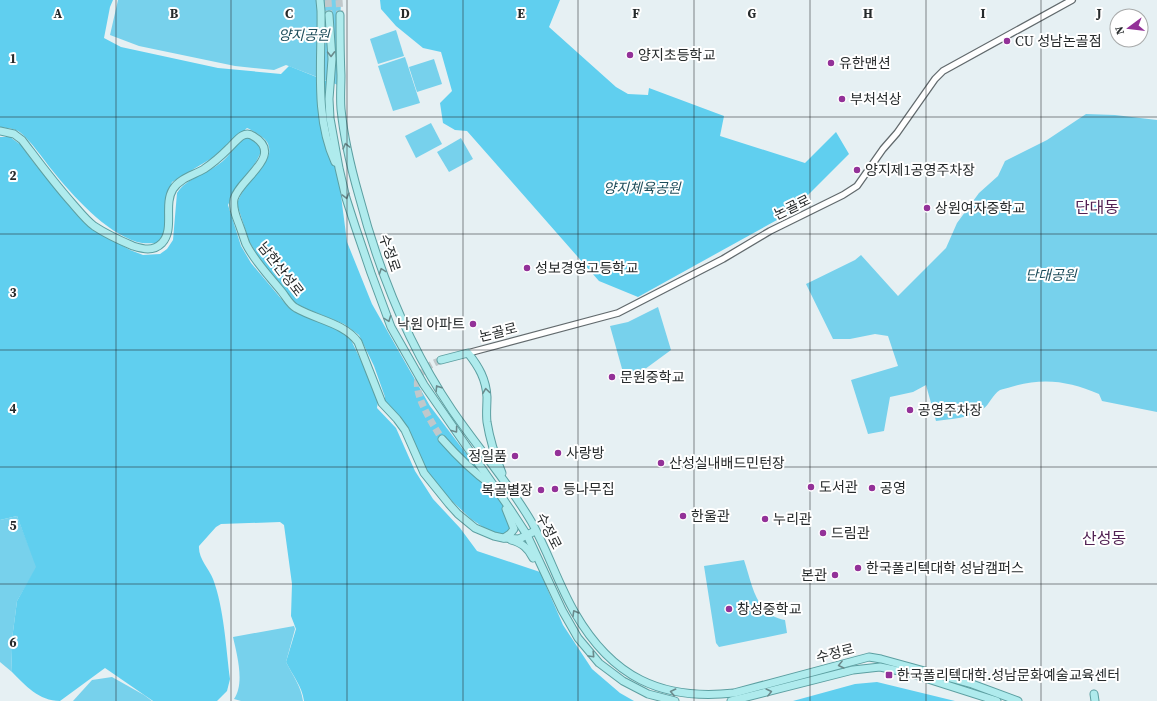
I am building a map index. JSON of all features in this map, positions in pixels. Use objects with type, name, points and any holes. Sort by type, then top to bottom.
[{"type":"main road","points":[[320,0],[322,112],[330,150],[340,172]]},
{"type":"main road","name":"수정로","points":[[329,15],[332,59],[329,98],[330,118],[340,172],[346,198],[364,253],[392,327],[424,385],[525,532],[570,626],[588,650],[599,663],[617,677],[648,694],[675,701]]},
{"type":"main road","name":"수정로","points":[[340,15],[341,107],[345,139],[368,228],[381,270],[400,317],[423,363],[452,410],[506,483],[532,523],[575,613],[592,639],[604,653],[617,665],[637,679],[657,688],[692,695],[734,692],[870,657],[879,658],[972,684],[1018,701]]},
{"type":"main road","name":"남한산성로","points":[[0,131],[14,134],[22,140],[66,197],[93,225],[122,242],[149,250],[161,244],[165,239],[167,233],[170,196],[177,184],[208,166],[242,135],[249,134],[262,142],[265,155],[261,163],[234,199],[235,213],[246,244],[253,255],[294,307],[346,330],[353,335],[358,342],[382,403],[405,430],[424,473],[449,504],[468,523],[486,533],[503,538],[519,539],[525,532]]},
{"type":"main road","points":[[441,360],[468,352],[478,366],[484,380],[487,396],[487,421],[491,443],[506,483]]},
{"type":"main road","points":[[442,440],[465,464],[496,488]]},
{"type":"main road","points":[[502,498],[514,529],[510,534],[503,538]]},
{"type":"main road","points":[[525,532],[532,523]]},
{"type":"main road","points":[[525,532],[535,531]]},
{"type":"main road","points":[[503,538],[518,541],[528,549],[536,563],[542,569]]},
{"type":"main road","points":[[879,658],[880,667]]},
{"type":"main road","name":"수정로","points":[[731,701],[853,670],[880,667],[912,674],[997,701]]},
{"type":"street","name":"논골로","points":[[468,352],[618,313],[723,258],[770,231],[843,195],[857,186],[882,149],[897,133],[935,79],[943,71],[1072,0]]},
{"type":"green space","points":[[0,0],[113,0],[110,7],[104,38],[121,47],[218,68],[281,74],[289,66],[329,82],[331,119],[347,242],[372,304],[430,406],[499,497],[513,522],[512,532],[500,535],[486,529],[471,519],[437,485],[423,467],[418,452],[384,403],[385,397],[374,366],[359,335],[344,324],[296,304],[259,258],[249,241],[237,204],[244,190],[266,160],[269,154],[268,143],[258,134],[247,128],[212,158],[172,182],[168,193],[164,234],[159,243],[140,243],[125,237],[102,222],[80,202],[22,134],[14,129],[0,127]]},
{"type":"green space","name":"양지공원","points":[[118,0],[341,0],[338,85],[286,65],[274,70],[235,66],[139,46],[110,35]]},
{"type":"green space","name":"양지체육공원","points":[[380,0],[560,0],[549,27],[616,87],[628,94],[648,95],[649,88],[724,116],[720,136],[805,163],[836,132],[849,154],[807,196],[804,205],[638,297],[599,281],[467,131],[455,130],[443,123],[440,103],[452,91],[441,52],[423,48],[396,26],[381,9]]},
{"type":"green space","points":[[396,30],[404,56],[378,64],[370,39]]},
{"type":"green space","points":[[405,57],[420,103],[393,111],[378,66]]},
{"type":"green space","points":[[434,59],[442,84],[417,92],[409,67]]},
{"type":"green space","name":"단대공원","points":[[1086,114],[1115,115],[1157,120],[1157,412],[1102,401],[1099,394],[1077,386],[1066,383],[1045,381],[1023,384],[1000,390],[983,409],[978,412],[960,418],[936,421],[926,385],[913,392],[890,397],[884,431],[868,434],[851,380],[898,366],[888,336],[875,334],[850,339],[833,339],[806,284],[855,260],[861,255],[898,296],[946,248],[957,223],[979,193],[998,176],[1005,161],[1047,140]]},
{"type":"green space","points":[[431,123],[442,144],[416,158],[405,136]]},
{"type":"green space","points":[[249,136],[258,142],[260,154],[256,162],[234,192],[228,205],[241,246],[251,263],[289,308],[299,314],[337,329],[351,340],[378,401],[377,408],[396,428],[415,471],[433,499],[460,528],[477,551],[540,572],[563,625],[592,669],[620,693],[634,701],[304,701],[299,686],[286,662],[296,629],[291,616],[292,584],[284,525],[280,522],[221,524],[216,527],[199,546],[200,555],[213,579],[217,590],[226,641],[230,679],[227,691],[217,701],[153,701],[105,668],[60,701],[52,700],[33,691],[12,672],[11,647],[17,601],[36,567],[17,516],[0,520],[0,137],[10,137],[21,145],[79,217],[96,231],[130,250],[143,255],[160,254],[167,249],[173,240],[177,193],[181,188],[193,179],[219,164],[239,143]]},
{"type":"green space","points":[[461,138],[473,159],[449,172],[437,152]]},
{"type":"green space","points":[[658,307],[671,350],[626,383],[610,326],[628,322]]},
{"type":"green space","points":[[17,516],[37,567],[17,601],[11,647],[12,672],[0,662],[0,520]]},
{"type":"green space","points":[[744,560],[756,597],[767,612],[775,617],[785,620],[787,633],[719,647],[716,643],[704,566]]},
{"type":"green space","points":[[294,626],[295,629],[286,662],[299,686],[303,701],[241,701],[234,699],[240,677],[233,637]]},
{"type":"green space","points":[[112,677],[152,701],[73,701],[92,680]]},
{"type":"green space","points":[[877,682],[955,701],[793,701],[855,684]]},
{"type":"tunnel","points":[[328,0],[329,15]]},
{"type":"tunnel","points":[[339,0],[340,15]]},
{"type":"tunnel","points":[[441,360],[425,369],[419,377],[417,383],[424,409],[442,439]]},
{"type":"place","name":"CU 성남논골점","points":[[1007,41]]},
{"type":"place","name":"양지초등학교","points":[[630,55]]},
{"type":"place","name":"유한맨션","points":[[831,63]]},
{"type":"place","name":"부처석상","points":[[842,99]]},
{"type":"place","name":"양지제1공영주차장","points":[[857,170]]},
{"type":"place","name":"상원여자중학교","points":[[927,208]]},
{"type":"place","name":"성보경영고등학교","points":[[527,268]]},
{"type":"place","name":"낙원 아파트","points":[[473,324]]},
{"type":"place","name":"문원중학교","points":[[612,377]]},
{"type":"place","name":"공영주차장","points":[[910,410]]},
{"type":"place","name":"사랑방","points":[[558,453]]},
{"type":"place","name":"정일품","points":[[515,456]]},
{"type":"place","name":"산성실내배드민턴장","points":[[661,463]]},
{"type":"place","name":"도서관","points":[[811,487]]},
{"type":"place","name":"공영","points":[[872,488]]},
{"type":"place","name":"등나무집","points":[[555,489]]},
{"type":"place","name":"복골별장","points":[[541,490]]},
{"type":"place","name":"한울관","points":[[683,516]]},
{"type":"place","name":"누리관","points":[[765,519]]},
{"type":"place","name":"드림관","points":[[823,533]]},
{"type":"place","name":"한국폴리텍대학 성남캠퍼스","points":[[858,568]]},
{"type":"place","name":"본관","points":[[835,575]]},
{"type":"place","name":"창성중학교","points":[[729,609]]},
{"type":"place","name":"한국폴리텍대학.성남문화예술교육센터","points":[[889,675]]},
{"type":"district","name":"단대동","points":[[1097,207]]},
{"type":"district","name":"산성동","points":[[1104,538]]}]
